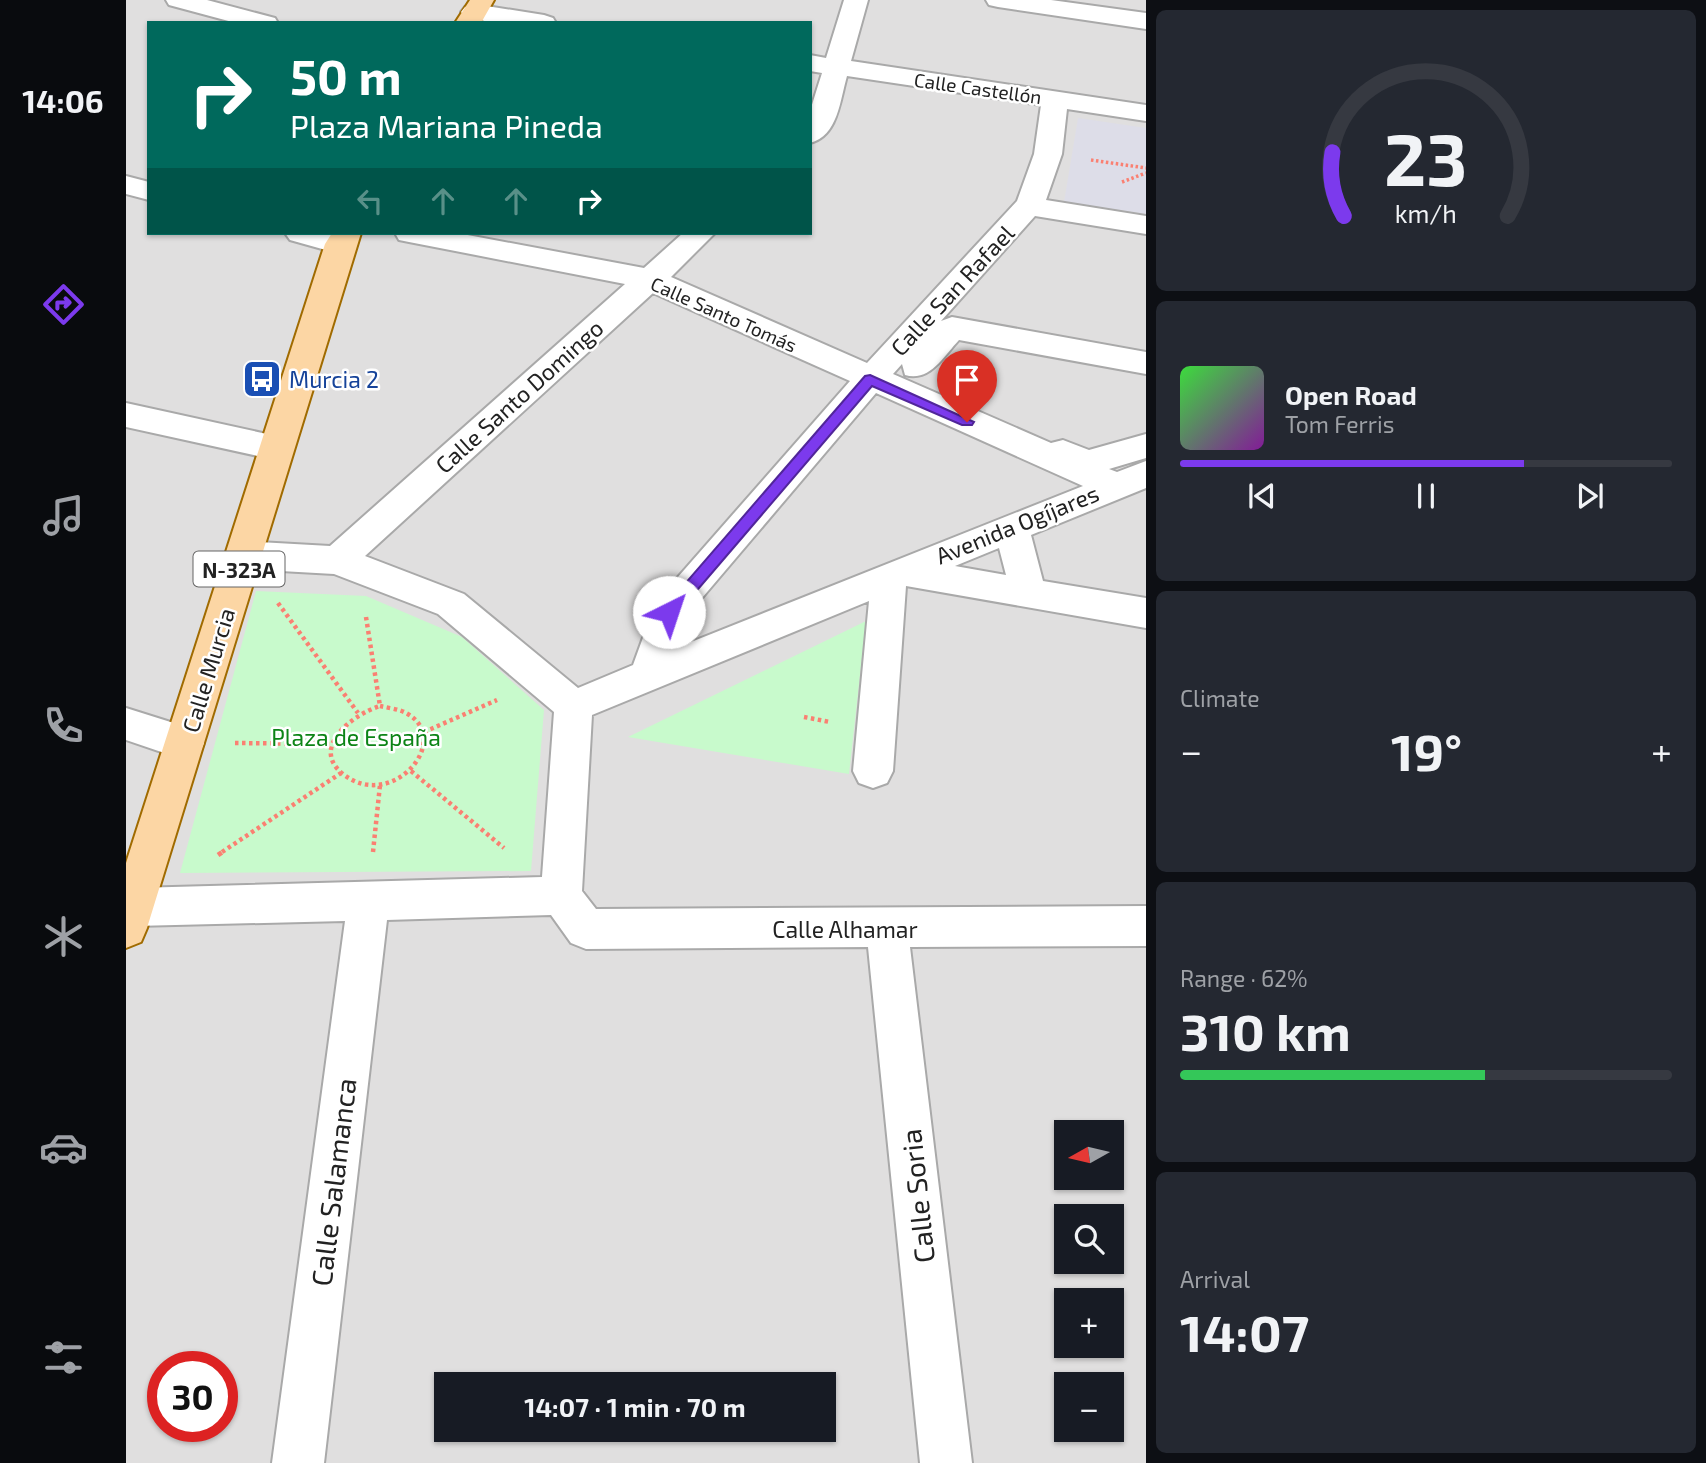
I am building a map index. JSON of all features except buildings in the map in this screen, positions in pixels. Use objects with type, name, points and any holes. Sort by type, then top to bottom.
[{"type":"main road","name":"Calle Murcia","points":[[130,918],[343,238]]},
{"type":"street","points":[[178,0],[258,21]]},
{"type":"street","points":[[812,133],[819,127],[856,0]]},
{"type":"street","points":[[998,0],[1146,21]]},
{"type":"street","points":[[475,12],[531,21]]},
{"type":"street","name":"Calle Castellón","points":[[812,62],[1146,113]]},
{"type":"street","points":[[1055,99],[1048,154],[1030,204],[1042,209],[1146,225]]},
{"type":"street","points":[[126,185],[147,190]]},
{"type":"street","name":"Calle San Rafael","points":[[649,675],[669,612],[870,379],[1030,204]]},
{"type":"street","points":[[317,235],[343,238]]},
{"type":"street","name":"Calle Santo Tomás","points":[[418,235],[649,279],[1114,485]]},
{"type":"street","name":"Calle Santo Domingo","points":[[348,564],[699,235]]},
{"type":"street","points":[[929,313],[1146,351]]},
{"type":"street","points":[[1146,363],[952,328],[905,379],[1086,463],[1146,446]]},
{"type":"street","points":[[126,415],[276,448]]},
{"type":"street","name":"Avenida Ogíjares","points":[[573,706],[1011,526],[1146,474]]},
{"type":"street","points":[[1011,526],[1028,593]]},
{"type":"street","points":[[130,918],[369,902],[561,896],[573,706],[450,604],[348,564],[243,555]]},
{"type":"street","points":[[873,771],[895,574],[1146,613]]},
{"type":"street","points":[[126,724],[185,743]]},
{"type":"street","name":"Calle Alhamar","points":[[561,896],[586,929],[887,930],[1146,926]]},
{"type":"street","name":"Calle Salamanca","points":[[298,1463],[369,902]]},
{"type":"street","name":"Calle Soria","points":[[887,930],[946,1463]]},
{"type":"path","points":[[1048,154],[1146,168]]},
{"type":"path","points":[[243,555],[358,713]]},
{"type":"path","points":[[348,564],[380,706]]},
{"type":"path","points":[[424,732],[542,680]]},
{"type":"path","points":[[380,706],[408,712],[424,732],[423,753],[411,771],[380,785],[365,785],[341,773],[336,764],[332,744],[341,726],[358,713],[380,706]]},
{"type":"path","points":[[185,743],[332,744]]},
{"type":"path","points":[[411,771],[561,896]]},
{"type":"path","points":[[149,860],[208,862],[341,773]]},
{"type":"path","points":[[369,902],[380,785]]},
{"type":"shaded area","points":[[126,0],[1146,0],[1146,1463],[126,1463]]},
{"type":"shaded area","points":[[1078,118],[1146,128],[1146,214],[1064,202]]},
{"type":"green space","name":"Plaza de España","points":[[256,591],[366,596],[462,637],[544,710],[531,871],[180,873]]},
{"type":"green space","points":[[866,621],[849,774],[628,737]]},
{"type":"place","name":"Murcia 2","points":[[262,379]]},
{"type":"route","points":[[669,612],[870,379],[967,422]]}]
